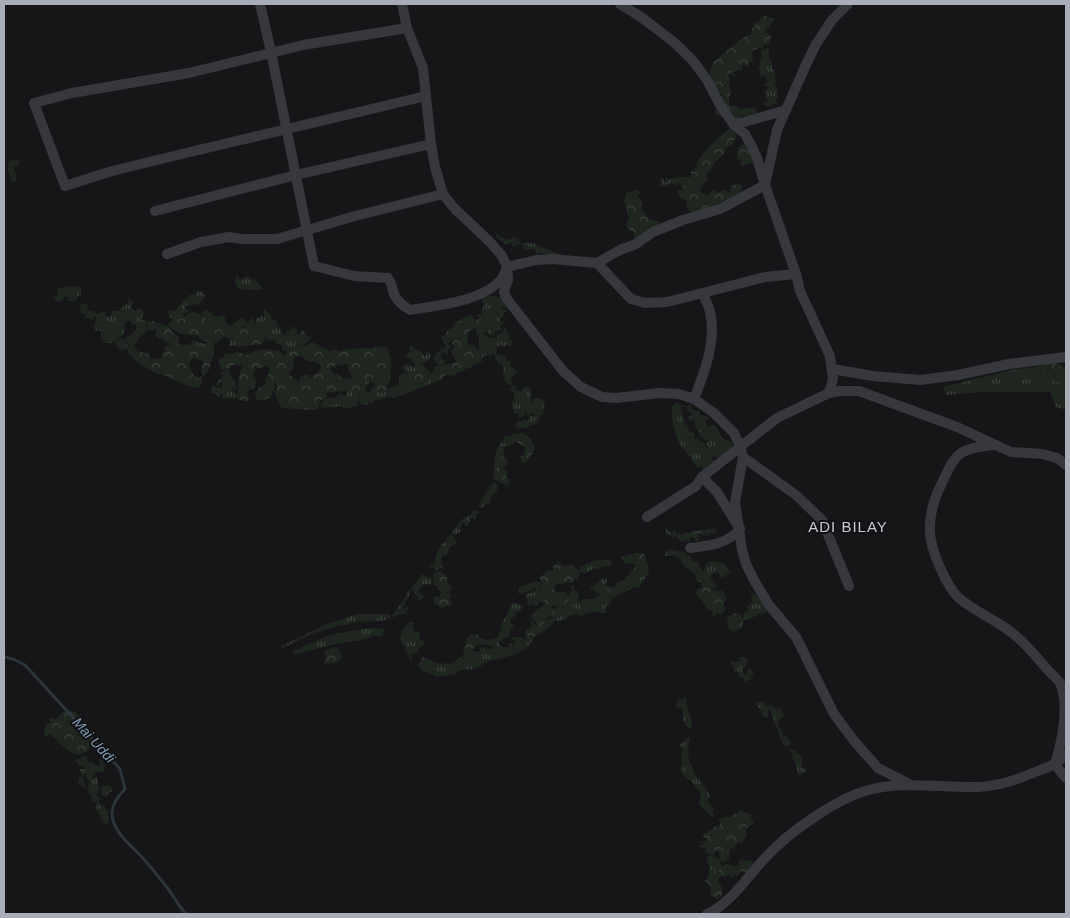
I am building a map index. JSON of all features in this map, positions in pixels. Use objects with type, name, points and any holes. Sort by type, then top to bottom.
[{"type":"street","points":[[260,4],[272,52],[314,266],[354,276],[388,278],[391,281],[395,297],[403,306],[410,310],[450,304],[472,298],[496,284],[507,267],[536,260],[552,259],[597,263],[620,250],[636,244],[653,232],[683,220],[720,209],[765,185],[777,130],[815,46],[832,20],[848,4]]},
{"type":"street","points":[[402,4],[407,28],[423,68],[431,144],[443,194],[454,208],[502,256],[507,267],[508,280],[504,292],[507,299],[563,372],[581,387],[602,396],[616,398],[660,393],[679,394],[694,399],[714,412],[734,433],[743,457],[735,502],[746,564],[755,582],[770,605],[796,637],[834,714],[855,742],[878,768],[911,785]]},
{"type":"street","points":[[620,4],[641,17],[675,43],[694,62],[707,80],[720,105],[734,125],[745,134],[752,147],[796,274],[800,291],[830,356],[833,380],[829,393]]},
{"type":"street","points":[[407,28],[303,45],[189,73],[72,93],[34,103],[65,186],[112,171],[426,96]]},
{"type":"street","points":[[734,125],[786,110]]},
{"type":"street","points":[[155,211],[296,175],[431,144]]},
{"type":"street","points":[[167,254],[202,242],[229,237],[277,239],[355,216],[443,194]]},
{"type":"street","points":[[597,263],[631,299],[644,303],[667,302],[765,277],[796,274]]},
{"type":"street","points":[[694,399],[706,369],[712,329],[710,312],[703,294]]},
{"type":"street","points":[[832,369],[873,376],[920,380],[958,375],[1009,364],[1066,357]]},
{"type":"street","points":[[647,517],[696,486],[702,477],[777,418],[829,393],[840,391],[859,391],[956,427],[1011,452],[1043,454],[1057,458],[1066,465]]},
{"type":"street","points":[[993,445],[965,450],[957,456],[939,489],[932,512],[930,533],[941,569],[957,596],[972,608],[1003,626],[1022,640],[1060,683],[1066,697],[1066,718],[1063,740],[1056,765]]},
{"type":"street","points":[[743,457],[796,495],[822,520],[849,586]]},
{"type":"street","points":[[702,477],[717,492],[740,529]]},
{"type":"street","points":[[690,548],[712,546],[735,536],[740,529]]},
{"type":"street","points":[[707,914],[731,897],[768,855],[820,813],[848,797],[885,786],[979,787],[998,784],[1056,765],[1066,754]]},
{"type":"street","points":[[1056,765],[1066,778]]},
{"type":"green space","points":[[764,15],[774,20],[765,31],[771,36],[770,43],[763,46],[763,49],[758,48],[752,51],[753,61],[749,62],[748,67],[743,64],[742,71],[732,72],[734,76],[727,73],[730,78],[731,92],[729,98],[717,92],[710,73],[713,62],[744,37],[752,33],[751,30],[755,26],[753,24],[757,23]]},
{"type":"green space","points":[[769,49],[772,69],[774,70],[776,82],[774,84],[778,92],[776,101],[778,105],[774,104],[768,107],[763,103],[768,102],[764,91],[769,88],[764,85],[768,82],[765,75],[759,76],[760,71],[758,69],[761,64],[759,60],[762,59],[761,51]]},
{"type":"green space","points":[[721,96],[729,98],[729,106],[736,106],[741,110],[746,108],[757,109],[756,116],[740,116],[740,118],[734,120],[715,114],[714,112]]},
{"type":"green space","points":[[730,129],[735,132],[736,138],[733,144],[725,148],[725,153],[714,163],[710,172],[707,173],[707,182],[704,182],[700,190],[708,195],[714,189],[718,193],[724,190],[730,192],[730,186],[740,183],[742,187],[739,194],[695,214],[694,211],[691,212],[687,208],[687,202],[679,196],[677,190],[681,190],[684,186],[691,184],[691,171],[694,171],[699,159],[719,137]]},
{"type":"green space","points":[[748,144],[754,162],[743,166],[741,165],[741,160],[737,159],[737,152],[741,145]]},
{"type":"green space","points":[[19,159],[19,165],[15,165],[14,171],[17,174],[16,181],[13,183],[8,172],[8,164],[9,161]]},
{"type":"green space","points":[[691,177],[691,184],[682,188],[680,183],[676,185],[670,183],[668,186],[660,187],[659,184],[662,182],[660,179],[663,178],[667,182],[666,178]]},
{"type":"green space","points":[[638,189],[640,193],[636,198],[640,198],[643,204],[641,207],[649,219],[659,221],[659,224],[636,240],[634,233],[626,227],[627,221],[629,221],[624,199],[626,193]]},
{"type":"green space","points":[[495,232],[499,236],[510,240],[513,237],[519,239],[520,243],[532,243],[561,255],[540,252],[538,255],[536,250],[530,248],[525,250],[521,247],[523,245],[521,244],[513,247],[510,242],[507,245],[497,238]]},
{"type":"green space","points":[[237,275],[241,280],[249,276],[251,279],[255,279],[263,289],[247,290],[239,288],[235,283]]},
{"type":"green space","points":[[72,285],[75,288],[76,286],[81,287],[81,295],[78,296],[76,301],[68,301],[68,297],[65,296],[62,301],[57,301],[53,298],[58,295],[56,292],[59,288],[69,286],[70,288]]},
{"type":"green space","points":[[197,290],[203,291],[205,297],[199,304],[185,306],[186,309],[190,310],[183,314],[187,316],[184,319],[169,318],[168,310],[174,311],[189,295],[195,295]]},
{"type":"green space","points":[[504,295],[509,305],[508,309],[506,307],[504,309],[504,306],[501,310],[507,310],[507,312],[504,312],[504,316],[500,318],[501,322],[504,321],[500,326],[502,330],[496,331],[494,335],[491,335],[486,331],[481,319],[476,316],[477,314],[483,314],[481,311],[484,305],[482,300],[490,296],[499,297]]},
{"type":"green space","points":[[128,298],[133,301],[131,308],[134,311],[140,308],[144,312],[143,317],[140,319],[148,321],[146,324],[148,330],[141,335],[134,347],[129,348],[125,340],[127,336],[136,330],[136,324],[132,325],[131,321],[125,321],[124,334],[114,342],[111,341],[112,343],[105,343],[100,337],[102,333],[98,330],[96,331],[94,327],[94,324],[98,324],[95,321],[97,317],[93,316],[94,319],[92,320],[87,317],[84,318],[86,314],[81,314],[81,311],[79,311],[81,303],[84,305],[88,304],[88,311],[86,313],[91,310],[97,314],[105,310],[106,316],[109,317],[112,311],[118,311],[129,302]]},
{"type":"green space","points":[[205,308],[213,316],[224,314],[226,323],[231,326],[236,321],[244,318],[246,324],[252,318],[255,322],[254,324],[247,327],[243,326],[239,331],[243,340],[252,345],[237,347],[229,345],[231,342],[228,341],[231,339],[224,337],[216,327],[213,330],[208,328],[201,313],[205,311]]},
{"type":"green space","points":[[264,309],[266,309],[272,315],[271,318],[277,321],[276,325],[278,325],[281,333],[286,335],[284,332],[290,331],[293,326],[297,329],[297,335],[302,330],[307,336],[312,337],[303,345],[283,351],[281,344],[277,344],[274,340],[268,341],[264,336],[260,336],[254,324],[256,324],[256,318],[260,318],[261,315],[264,316]]},
{"type":"green space","points":[[195,312],[204,316],[210,329],[216,327],[214,322],[220,322],[222,324],[221,330],[225,334],[223,338],[216,342],[208,342],[197,335],[181,334],[168,326],[173,333],[179,336],[178,344],[195,346],[200,353],[205,350],[213,356],[208,372],[203,377],[201,370],[204,361],[193,358],[189,364],[194,376],[199,378],[202,376],[202,383],[199,388],[188,386],[160,374],[158,375],[134,360],[128,354],[128,349],[121,350],[116,345],[116,342],[122,338],[127,342],[129,348],[134,347],[137,351],[149,354],[152,359],[162,358],[165,350],[164,347],[172,344],[163,341],[163,338],[159,339],[154,334],[156,333],[155,329],[152,331],[148,329],[147,322],[152,321],[167,326],[173,318],[184,319],[189,313]]},
{"type":"green space","points":[[472,315],[475,320],[481,319],[487,328],[482,336],[476,334],[476,328],[469,332],[467,344],[475,346],[477,349],[468,368],[456,373],[456,375],[450,376],[447,374],[439,381],[432,376],[431,380],[428,380],[427,383],[416,383],[414,374],[419,365],[423,365],[432,374],[435,367],[456,362],[451,351],[454,348],[452,344],[453,339],[448,344],[445,342],[446,338],[444,337],[448,330],[454,327],[456,321]]},
{"type":"green space","points":[[252,324],[257,332],[260,332],[261,336],[264,336],[265,341],[262,344],[250,345],[239,335],[240,328]]},
{"type":"green space","points":[[504,328],[506,328],[510,336],[508,340],[512,340],[513,344],[508,347],[507,345],[504,347],[500,345],[497,347],[496,354],[505,356],[506,360],[511,362],[510,365],[519,374],[514,373],[515,375],[511,378],[512,384],[510,385],[507,384],[504,378],[502,364],[498,363],[495,355],[491,353],[490,356],[487,353],[482,358],[482,361],[469,368],[474,354],[479,348],[479,336],[484,334],[497,340],[496,335],[502,333]]},
{"type":"green space","points":[[446,335],[444,336],[446,338],[445,342],[452,347],[448,350],[448,356],[444,352],[441,354],[441,358],[445,363],[438,367],[439,364],[436,364],[438,360],[436,362],[433,360],[434,355],[437,353],[436,351],[441,350],[440,348],[443,349],[446,346],[441,337]]},
{"type":"green space","points":[[193,340],[205,344],[209,342],[216,343],[213,346],[215,351],[213,356],[201,353],[191,346]]},
{"type":"green space","points":[[312,342],[330,351],[335,349],[339,351],[374,348],[374,346],[387,347],[391,360],[388,388],[381,393],[374,391],[372,389],[376,385],[367,379],[361,385],[357,406],[352,406],[353,390],[349,392],[326,393],[327,397],[320,401],[316,410],[282,408],[274,392],[277,389],[276,383],[270,397],[256,400],[255,393],[258,388],[266,384],[265,382],[270,370],[267,365],[261,369],[254,367],[256,370],[253,377],[256,377],[255,380],[257,380],[254,388],[247,391],[249,401],[237,398],[239,376],[244,365],[232,365],[229,370],[221,369],[218,361],[225,356],[224,354],[228,353],[229,355],[237,352],[248,355],[254,351],[262,350],[280,351],[284,357],[293,347],[307,346]],"holes":[[[302,356],[307,361],[320,365],[321,368],[310,378],[308,374],[300,377],[299,382],[288,374],[293,369],[294,357]],[[349,365],[348,368],[352,379],[342,378],[338,372],[335,375],[330,371],[332,366]]]},
{"type":"green space","points":[[411,346],[424,356],[426,356],[427,351],[431,355],[429,360],[419,365],[413,376],[416,383],[424,384],[432,375],[439,381],[394,398],[386,397],[378,401],[374,400],[373,404],[370,402],[367,405],[361,404],[359,402],[360,388],[366,379],[370,381],[365,389],[367,393],[371,392],[371,388],[373,387],[372,389],[382,391],[400,384],[398,376],[406,372],[402,368],[403,365],[408,364],[415,368],[413,361],[405,356],[410,351],[409,347]]},
{"type":"green space","points":[[1054,363],[1061,366],[1059,372],[1062,380],[1060,383],[1055,382],[1055,372],[1051,373],[1051,368],[1045,369],[1041,375],[1037,371],[1037,367],[1042,364]]},
{"type":"green space","points":[[1061,366],[1066,368],[1066,410],[1056,407],[1050,392],[982,392],[946,395],[943,387],[1016,369],[1037,367],[1037,371],[1051,369],[1056,376],[1055,382]]},
{"type":"green space","points":[[228,370],[232,379],[236,381],[235,391],[233,390],[235,387],[232,389],[235,394],[238,394],[237,398],[222,399],[222,392],[219,398],[209,392],[211,392],[212,386],[222,389],[222,383],[219,382],[219,386],[216,385],[219,379],[223,377],[221,373]]},
{"type":"green space","points":[[512,386],[515,386],[516,391],[521,392],[525,387],[529,387],[531,390],[531,403],[533,403],[534,398],[540,398],[546,402],[538,423],[530,425],[526,429],[519,427],[519,430],[516,426],[517,421],[522,421],[526,418],[526,421],[529,420],[530,416],[535,416],[534,413],[529,414],[529,416],[525,411],[521,418],[518,416],[518,412],[514,413],[512,402],[515,400],[513,398],[515,395],[510,389]]},
{"type":"green space","points":[[353,390],[353,407],[344,409],[341,406],[323,408],[320,405],[326,398],[335,398],[340,393],[345,396],[347,394],[345,391]]},
{"type":"green space","points":[[676,402],[682,406],[685,405],[685,407],[681,407],[684,422],[689,428],[688,430],[695,434],[694,437],[698,438],[701,444],[704,442],[707,449],[708,446],[705,443],[709,441],[700,437],[694,424],[695,422],[693,420],[691,422],[688,418],[692,414],[687,410],[687,406],[691,404],[692,410],[700,411],[700,415],[707,416],[708,418],[705,421],[708,427],[714,425],[723,438],[731,442],[734,447],[721,458],[713,456],[714,462],[712,465],[708,465],[704,471],[701,467],[698,468],[678,441],[671,415],[673,414],[672,405],[675,405]]},
{"type":"green space","points":[[520,432],[531,438],[535,449],[524,464],[520,456],[524,455],[525,447],[515,441],[507,447],[503,441],[505,435],[510,437],[513,433]]},
{"type":"green space","points":[[503,441],[506,445],[503,449],[505,456],[501,455],[499,459],[500,471],[494,472],[496,451]]},
{"type":"green space","points":[[500,455],[507,458],[507,465],[502,468],[508,471],[506,476],[510,481],[508,486],[494,479],[494,472],[501,470],[497,465]]},
{"type":"green space","points":[[496,483],[498,486],[496,492],[491,496],[491,502],[479,508],[480,502],[489,486]]},
{"type":"green space","points":[[473,510],[479,511],[475,519],[471,517],[468,526],[462,523],[460,532],[453,536],[457,541],[456,544],[451,546],[447,555],[442,556],[441,560],[443,560],[440,563],[443,564],[442,568],[439,567],[435,572],[435,568],[429,567],[434,563],[438,549],[442,547],[441,544],[445,542],[448,536],[454,534],[452,532],[460,521],[468,515],[470,516]]},
{"type":"green space","points":[[665,528],[670,532],[675,530],[678,535],[679,532],[682,535],[686,532],[712,529],[715,529],[716,533],[709,533],[708,536],[705,534],[703,536],[699,533],[700,537],[697,537],[699,540],[697,542],[693,537],[689,538],[691,542],[686,539],[686,542],[679,540],[675,536],[673,538],[667,535]]},
{"type":"green space","points":[[670,549],[685,552],[687,557],[690,555],[693,561],[698,562],[702,571],[704,571],[705,566],[710,561],[723,563],[731,572],[722,578],[715,572],[711,579],[718,586],[714,589],[702,587],[701,582],[697,581],[695,574],[684,566],[680,559],[675,555],[665,556],[665,552]]},
{"type":"green space","points":[[636,553],[644,554],[648,565],[649,573],[645,580],[639,587],[632,588],[619,595],[617,594],[615,598],[606,596],[604,594],[606,590],[611,587],[614,588],[635,567],[635,564],[625,563],[621,557]]},
{"type":"green space","points":[[597,560],[610,560],[612,563],[610,566],[599,569],[595,568],[586,573],[580,572],[579,569],[583,566]]},
{"type":"green space","points":[[558,562],[562,566],[574,565],[579,572],[577,580],[575,579],[572,583],[557,583],[554,587],[555,591],[558,591],[557,593],[564,591],[567,593],[570,605],[575,608],[571,614],[553,605],[554,613],[545,621],[543,631],[533,638],[533,641],[530,637],[531,634],[528,637],[527,634],[524,635],[526,630],[532,627],[529,619],[536,625],[536,622],[531,618],[531,614],[535,614],[535,611],[545,604],[540,584],[542,583],[539,577],[547,570],[554,570],[553,565]]},
{"type":"green space","points":[[440,571],[447,576],[447,582],[452,587],[449,593],[452,596],[448,598],[451,600],[451,605],[441,608],[435,604],[433,599],[440,596],[441,592],[437,588],[438,586],[434,586],[433,579],[434,573]]},
{"type":"green space","points":[[423,574],[427,578],[431,577],[432,584],[423,585],[419,589],[418,592],[425,597],[418,601],[411,588]]},
{"type":"green space","points":[[600,576],[602,579],[606,578],[605,585],[611,587],[606,590],[606,596],[613,597],[609,605],[606,606],[606,613],[589,613],[580,616],[575,614],[560,621],[554,621],[551,626],[543,631],[545,621],[552,618],[550,614],[552,608],[556,609],[557,607],[566,610],[572,608],[568,599],[569,593],[572,591],[570,586],[574,586],[574,591],[579,591],[580,598],[578,598],[578,601],[594,599],[600,594],[598,592],[597,594],[594,589],[590,590],[590,588],[595,586],[600,580]]},
{"type":"green space","points":[[536,581],[541,583],[540,589],[544,603],[538,602],[538,606],[533,604],[529,606],[525,596],[528,593],[532,593],[533,590],[535,592],[536,587],[523,594],[519,594],[519,587]]},
{"type":"green space","points":[[707,585],[713,590],[723,591],[727,599],[723,603],[725,609],[722,615],[717,613],[714,617],[712,616],[713,611],[707,610],[696,594],[697,589]]},
{"type":"green space","points":[[409,590],[411,591],[403,608],[405,609],[407,606],[410,608],[406,612],[408,614],[399,614],[394,618],[392,615]]},
{"type":"green space","points":[[752,594],[755,594],[769,611],[762,615],[758,613],[757,616],[745,620],[743,614],[749,611],[747,607],[750,605],[749,603],[753,603]]},
{"type":"green space","points":[[512,602],[524,606],[520,611],[515,612],[516,615],[510,620],[514,628],[510,629],[510,637],[505,637],[498,643],[502,647],[509,647],[509,643],[514,646],[516,641],[511,639],[513,637],[521,637],[526,640],[525,634],[531,634],[530,637],[533,641],[526,648],[516,654],[515,652],[514,655],[492,660],[473,669],[460,670],[455,674],[436,677],[426,671],[424,672],[416,664],[418,665],[423,657],[436,663],[451,664],[462,656],[470,661],[476,659],[475,651],[479,652],[480,649],[478,648],[485,647],[487,651],[488,648],[491,649],[493,646],[483,644],[477,646],[480,638],[486,640],[497,638],[501,627],[503,628],[501,625]]},
{"type":"green space","points":[[736,613],[740,614],[742,618],[744,617],[745,620],[743,627],[734,632],[729,629],[727,622],[728,616]]},
{"type":"green space","points":[[358,614],[390,614],[391,618],[340,625],[312,634],[283,648],[281,647],[329,623]]},
{"type":"green space","points":[[410,622],[414,622],[412,626],[415,628],[413,630],[419,632],[420,640],[423,640],[425,643],[420,648],[418,647],[418,652],[411,655],[412,663],[400,639],[403,628]]},
{"type":"green space","points":[[367,628],[385,629],[382,636],[374,636],[297,654],[292,652],[329,635]]},
{"type":"green space","points":[[471,634],[478,635],[481,640],[472,650],[476,653],[475,661],[467,663],[463,661],[462,657],[466,639]]},
{"type":"green space","points":[[334,647],[340,650],[342,658],[334,663],[324,663],[326,658],[325,650]]},
{"type":"green space","points":[[739,658],[748,659],[747,665],[742,670],[745,675],[748,668],[753,670],[753,675],[750,675],[752,680],[748,679],[745,683],[743,677],[741,678],[738,675],[739,672],[734,672],[734,667],[730,663],[734,661],[735,663],[739,662],[741,660]]},
{"type":"green space","points":[[685,697],[692,723],[690,729],[684,724],[682,708],[677,707],[676,704],[680,698],[682,700]]},
{"type":"green space","points":[[763,701],[766,706],[771,705],[776,709],[781,708],[781,714],[785,714],[778,721],[783,737],[786,736],[790,740],[791,743],[788,747],[783,745],[770,710],[768,710],[768,717],[763,717],[756,703]]},
{"type":"green space","points":[[63,712],[76,712],[82,720],[87,721],[89,729],[86,736],[92,743],[87,751],[79,755],[68,750],[50,734],[47,736],[44,734],[46,724],[51,722],[49,720],[51,717],[55,719]]},
{"type":"green space","points":[[687,738],[690,738],[688,754],[693,772],[711,797],[708,799],[708,803],[714,810],[712,811],[714,816],[712,817],[699,804],[701,794],[690,779],[681,771],[682,751],[684,750],[680,745]]},
{"type":"green space","points":[[791,749],[799,754],[803,761],[801,768],[804,768],[806,771],[802,775],[798,774],[792,758],[793,754],[789,750]]},
{"type":"green space","points":[[84,756],[87,757],[89,763],[90,761],[96,766],[100,765],[99,759],[103,760],[105,764],[104,772],[94,771],[96,774],[93,775],[92,779],[97,776],[99,788],[107,785],[112,788],[113,792],[109,792],[106,797],[102,795],[101,788],[97,791],[96,795],[101,798],[100,804],[108,812],[108,824],[105,825],[96,809],[97,803],[88,794],[89,781],[85,773],[83,776],[79,769],[86,769],[83,765],[78,765],[75,760]]},
{"type":"green space","points":[[83,776],[86,789],[78,783],[78,779]]},
{"type":"green space","points":[[738,809],[752,816],[750,819],[753,820],[753,824],[747,828],[747,835],[741,844],[739,841],[734,848],[730,849],[729,858],[724,863],[720,861],[719,853],[716,850],[713,857],[706,853],[705,848],[700,848],[699,845],[703,845],[702,842],[707,841],[703,837],[704,833],[708,833],[708,830],[713,829],[714,826],[720,825],[719,819],[730,817],[736,813],[739,814]]},
{"type":"green space","points":[[709,855],[719,859],[721,862],[722,867],[719,872],[718,870],[711,871],[706,859]]},
{"type":"green space","points":[[741,860],[752,861],[753,865],[746,873],[741,871],[737,876],[734,875],[732,879],[729,874],[725,877],[721,876],[717,880],[722,888],[722,895],[718,899],[711,896],[710,886],[705,881],[709,875],[708,869],[717,871],[717,873],[726,864],[737,867],[736,864],[740,867],[738,863]]},
{"type":"waterway","name":"Mai Uddi","points":[[4,657],[25,665],[120,769],[125,789],[117,799],[112,811],[117,830],[166,886],[186,914]]},
{"type":"district","name":"ADI BILAY","points":[[848,526]]}]
